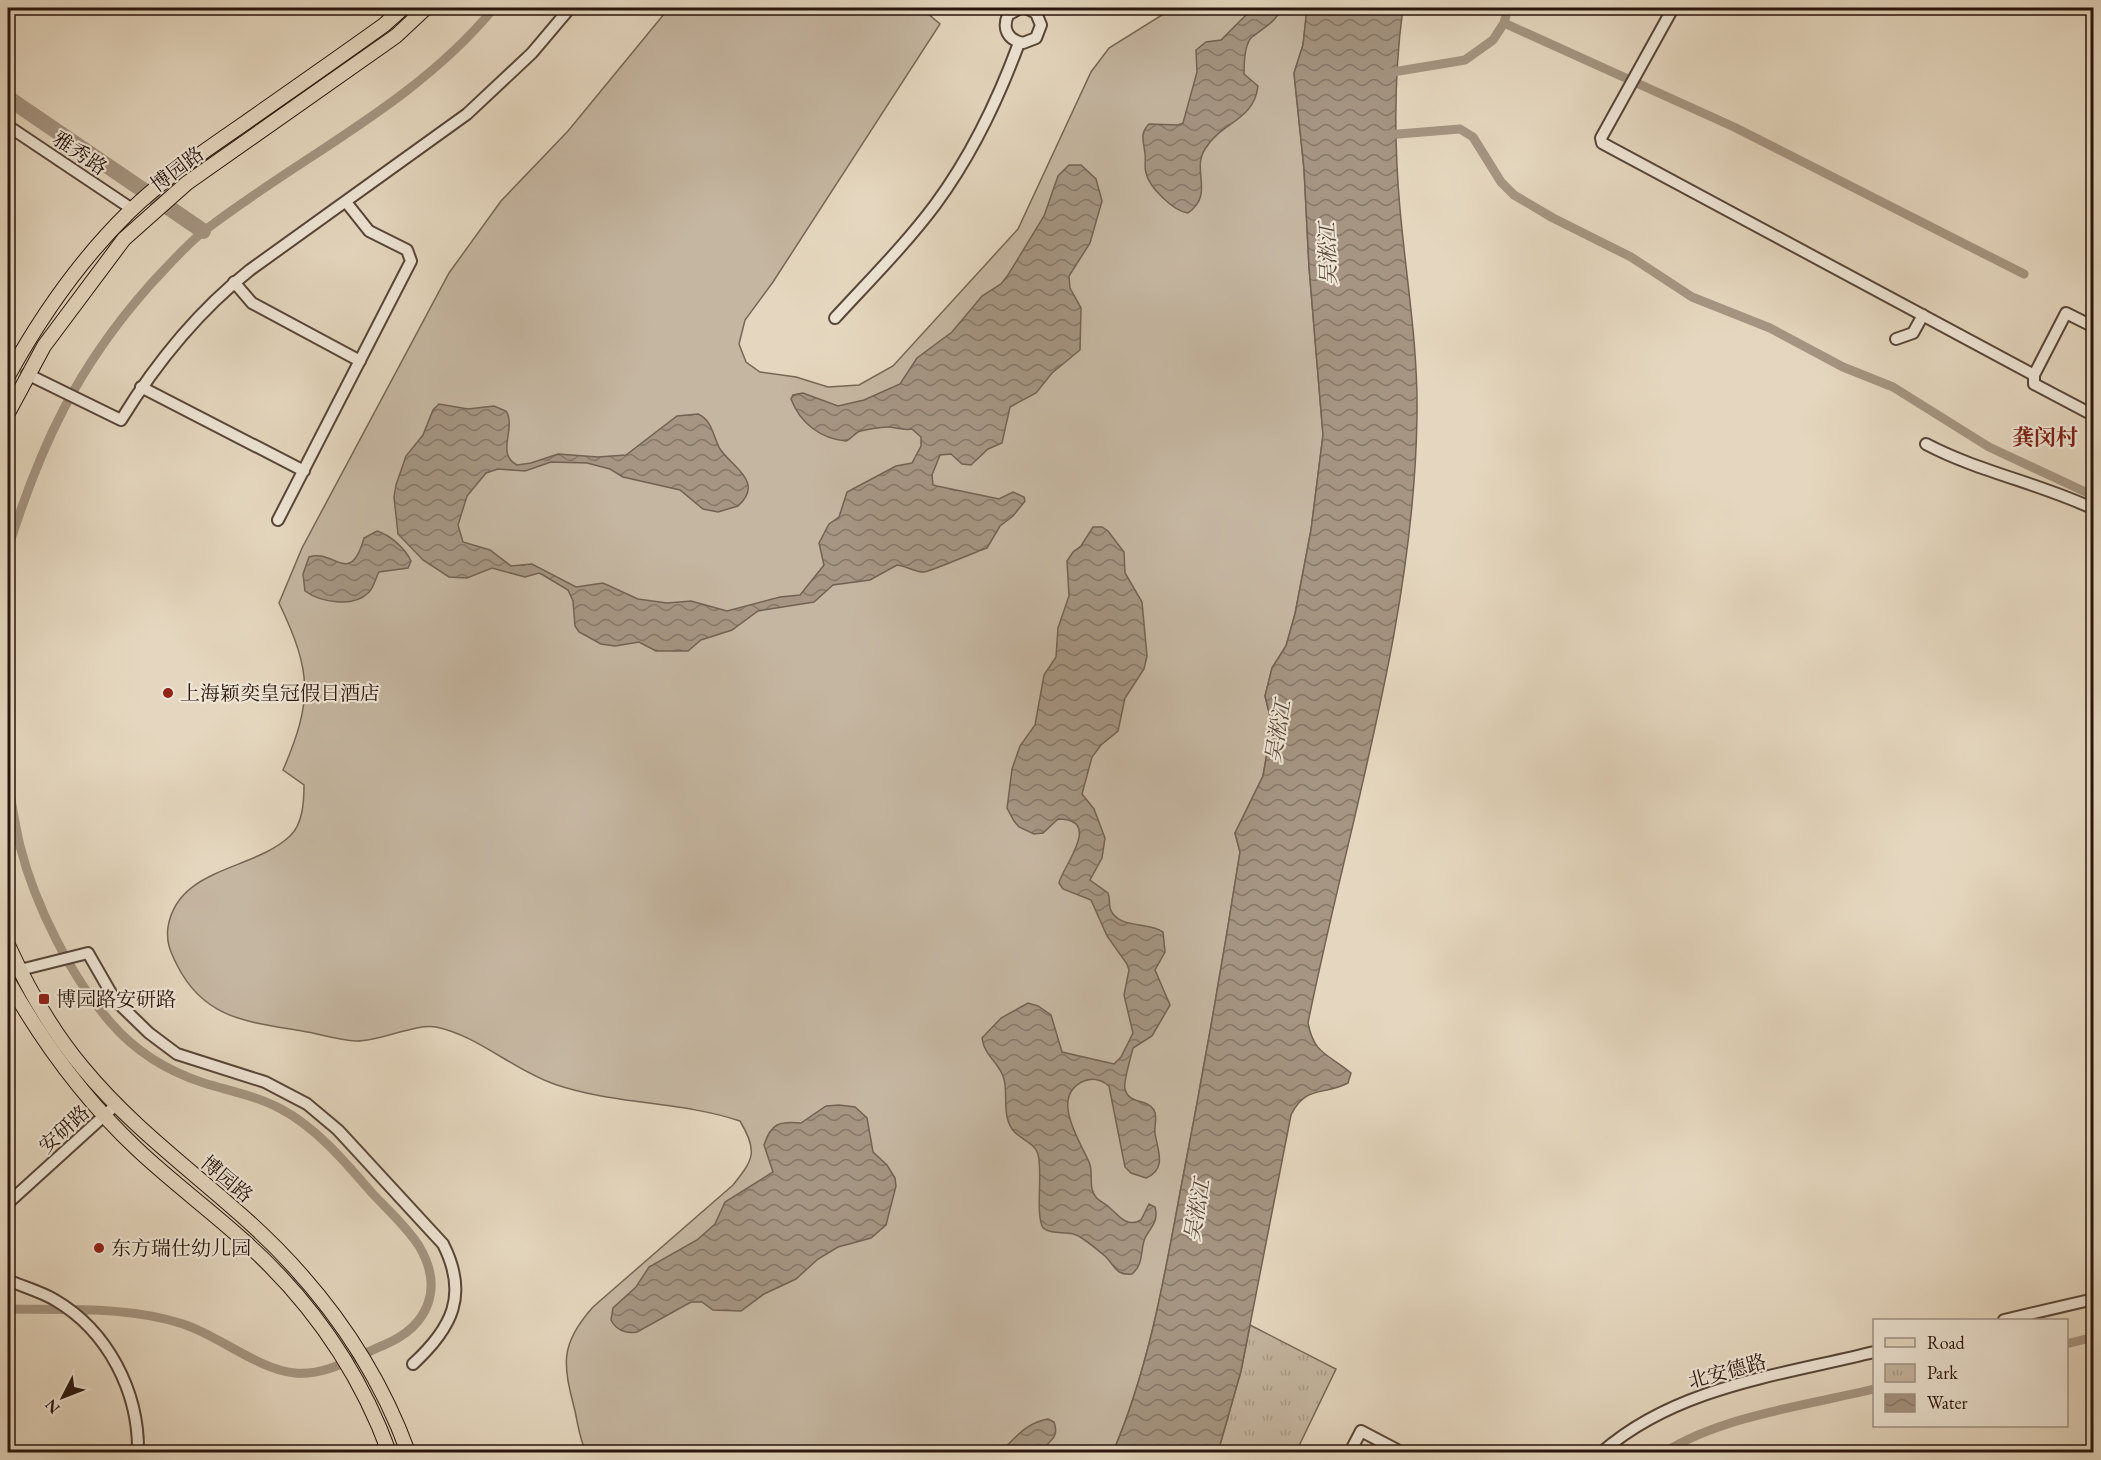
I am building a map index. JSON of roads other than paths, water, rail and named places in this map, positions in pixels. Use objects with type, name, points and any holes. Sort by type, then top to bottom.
[{"type":"main road","name":"博园路","points":[[8,376],[28,339],[64,287],[89,254],[132,209],[174,174],[376,30],[403,8]]},
{"type":"main road","name":"博园路","points":[[8,413],[27,374],[77,299],[124,239],[187,183],[396,36],[426,8]]},
{"type":"main road","name":"博园路","points":[[8,945],[37,1004],[83,1068],[166,1152],[239,1213],[284,1255],[350,1335],[397,1422],[408,1452]]},
{"type":"main road","name":"博园路","points":[[8,981],[52,1051],[105,1116],[136,1148],[244,1241],[286,1282],[336,1344],[356,1377],[376,1417],[389,1452]]},
{"type":"street","points":[[27,374],[121,420],[141,387],[198,316],[234,282],[467,114],[532,52],[570,8]]},
{"type":"street","points":[[1026,8],[1041,25],[1039,34],[1032,41],[1019,42],[1010,38],[1005,24],[1008,15],[1026,8]]},
{"type":"street","points":[[1673,8],[1601,138],[1602,143],[2034,375]]},
{"type":"street","points":[[835,318],[922,222],[947,188],[987,118],[1019,42]]},
{"type":"street","name":"雅秀路","points":[[8,126],[132,209]]},
{"type":"street","points":[[278,520],[411,261],[407,250],[364,228],[346,202]]},
{"type":"street","points":[[234,282],[252,303],[360,361]]},
{"type":"street","points":[[2091,414],[2034,384],[2034,375],[2067,313],[2094,327]]},
{"type":"street","points":[[1896,339],[1913,333],[1923,315]]},
{"type":"street","points":[[141,387],[304,471]]},
{"type":"street","points":[[1926,444],[1953,458],[2094,509]]},
{"type":"street","points":[[20,969],[88,953],[115,1000],[149,1033],[177,1054],[265,1082],[307,1104],[338,1130],[443,1244],[452,1260],[456,1291],[449,1320],[436,1342],[413,1364]]},
{"type":"street","name":"安研路","points":[[8,1203],[117,1104]]},
{"type":"street","points":[[8,1280],[39,1292],[66,1307],[88,1326],[116,1364],[131,1394],[136,1416],[138,1452]]},
{"type":"street","points":[[2008,1319],[2094,1299]]},
{"type":"street","name":"北安德路","points":[[1602,1452],[1634,1428],[1679,1403],[1873,1353]]},
{"type":"street","points":[[1350,1452],[1361,1431],[1401,1452]]},
{"type":"water","points":[[1253,8],[1282,8],[1273,21],[1252,37],[1247,44],[1244,74],[1258,86],[1255,98],[1244,114],[1219,133],[1205,149],[1200,166],[1202,190],[1200,198],[1196,206],[1188,213],[1182,211],[1162,198],[1148,179],[1145,168],[1144,131],[1149,124],[1178,125],[1183,123],[1197,72],[1196,50],[1206,42],[1221,40]]},
{"type":"water","name":"吴淞江","points":[[1307,8],[1403,8],[1398,58],[1396,133],[1400,209],[1416,362],[1417,414],[1413,491],[1405,567],[1377,720],[1308,1023],[1318,1048],[1351,1073],[1348,1083],[1302,1099],[1291,1115],[1241,1371],[1218,1452],[1113,1452],[1136,1390],[1154,1325],[1204,1066],[1233,895],[1240,852],[1235,833],[1263,776],[1272,724],[1265,696],[1272,668],[1286,646],[1295,614],[1311,530],[1323,435],[1309,267],[1304,169],[1294,73],[1303,45]]},
{"type":"water","points":[[1069,165],[1081,165],[1096,179],[1102,201],[1090,243],[1069,276],[1070,288],[1081,308],[1080,350],[1052,373],[1036,393],[1010,407],[1002,443],[988,449],[971,465],[962,464],[951,454],[940,455],[932,475],[933,485],[937,486],[999,499],[1013,492],[1024,497],[1025,501],[1013,516],[1000,526],[987,548],[924,572],[897,565],[870,580],[833,585],[814,602],[758,611],[732,630],[701,640],[688,651],[656,651],[639,642],[615,646],[601,644],[579,632],[575,626],[573,601],[568,590],[539,573],[525,577],[492,568],[467,578],[449,577],[423,560],[398,534],[394,497],[396,485],[406,456],[423,435],[433,410],[439,404],[468,409],[494,406],[506,411],[509,417],[508,454],[517,465],[558,454],[598,457],[626,455],[677,416],[698,414],[712,429],[725,456],[744,475],[748,490],[738,506],[718,512],[703,509],[680,490],[623,477],[610,469],[587,463],[551,462],[525,471],[498,469],[486,473],[467,496],[458,525],[463,542],[490,550],[511,566],[532,564],[576,587],[603,583],[638,599],[667,603],[691,601],[727,611],[780,597],[800,595],[824,565],[819,543],[829,524],[839,517],[847,492],[896,466],[912,463],[921,446],[921,437],[912,429],[887,427],[860,431],[846,441],[837,440],[820,433],[806,422],[795,408],[791,399],[793,395],[803,393],[838,406],[864,400],[900,384],[917,358],[952,332],[982,296],[1001,284],[1008,275],[1044,216],[1058,176]]},
{"type":"water","points":[[1093,527],[1102,527],[1108,531],[1124,552],[1125,573],[1142,602],[1147,656],[1144,669],[1125,698],[1118,731],[1101,745],[1092,757],[1082,794],[1094,809],[1105,838],[1102,858],[1090,880],[1108,893],[1110,908],[1119,919],[1163,932],[1165,952],[1155,970],[1170,1005],[1152,1036],[1133,1048],[1125,1086],[1130,1097],[1151,1106],[1154,1110],[1155,1133],[1160,1158],[1157,1169],[1146,1178],[1131,1173],[1125,1167],[1109,1086],[1094,1079],[1084,1081],[1074,1088],[1069,1097],[1068,1108],[1074,1131],[1090,1165],[1092,1189],[1097,1198],[1124,1220],[1132,1223],[1141,1220],[1149,1204],[1155,1207],[1155,1220],[1143,1243],[1140,1262],[1132,1274],[1116,1270],[1106,1257],[1078,1236],[1052,1232],[1043,1228],[1040,1213],[1038,1154],[1033,1146],[1012,1129],[1009,1123],[1004,1079],[986,1050],[982,1038],[1001,1018],[1028,1003],[1038,1006],[1051,1015],[1062,1052],[1114,1064],[1121,1057],[1133,1033],[1124,995],[1129,970],[1127,964],[1107,936],[1091,900],[1063,889],[1059,883],[1077,845],[1078,827],[1071,821],[1058,819],[1043,833],[1034,834],[1019,827],[1007,808],[1012,769],[1020,746],[1035,725],[1044,675],[1056,657],[1058,628],[1069,596],[1067,561],[1081,546]]},
{"type":"water","points":[[377,531],[392,539],[405,551],[411,561],[408,568],[379,572],[370,591],[354,601],[336,602],[319,598],[305,591],[303,574],[309,557],[326,557],[347,564],[353,561],[359,553],[364,538]]},
{"type":"water","points":[[826,1106],[855,1107],[867,1118],[873,1152],[887,1165],[895,1178],[896,1186],[886,1225],[871,1238],[838,1247],[818,1259],[796,1279],[764,1294],[741,1311],[713,1310],[702,1302],[691,1302],[637,1332],[625,1332],[619,1329],[611,1320],[613,1308],[636,1287],[649,1267],[697,1240],[715,1224],[725,1202],[773,1172],[764,1145],[773,1128],[787,1122],[801,1123]]},
{"type":"water","points":[[1048,1419],[1054,1422],[1056,1432],[1053,1439],[1040,1452],[1000,1452],[1027,1428]]},
{"type":"waterway","points":[[8,549],[33,476],[81,377],[124,316],[150,285],[204,231],[356,127],[429,73],[463,42],[494,8]]},
{"type":"waterway","points":[[1387,73],[1465,60],[1493,40],[1504,23],[1508,8]]},
{"type":"waterway","points":[[1504,23],[1734,127],[2024,274]]},
{"type":"waterway","points":[[8,98],[203,231]]},
{"type":"waterway","points":[[1386,135],[1460,129],[1473,137],[1501,182],[1514,195],[1553,218],[1631,257],[1692,297],[1770,328],[1843,367],[1893,387],[1989,447],[2094,496]]},
{"type":"waterway","points":[[8,783],[20,846],[35,892],[56,939],[96,1005],[131,1043],[153,1059],[190,1078],[272,1104],[319,1136],[414,1239],[427,1262],[431,1291],[428,1304],[421,1316],[399,1337],[341,1364],[307,1373],[295,1373],[267,1365],[197,1329],[162,1318],[96,1310],[8,1309]]},
{"type":"waterway","points":[[2068,1344],[2094,1337]]},
{"type":"waterway","points":[[1665,1452],[1712,1429],[1739,1420],[1873,1389]]},
{"type":"place","name":"上海颖奕皇冠假日酒店","points":[[168,693]]},
{"type":"place","name":"博园路安研路","points":[[44,999]]},
{"type":"place","name":"东方瑞仕幼儿园","points":[[99,1248]]},
{"type":"district","name":"龚闵村","points":[[2045,437]]}]
